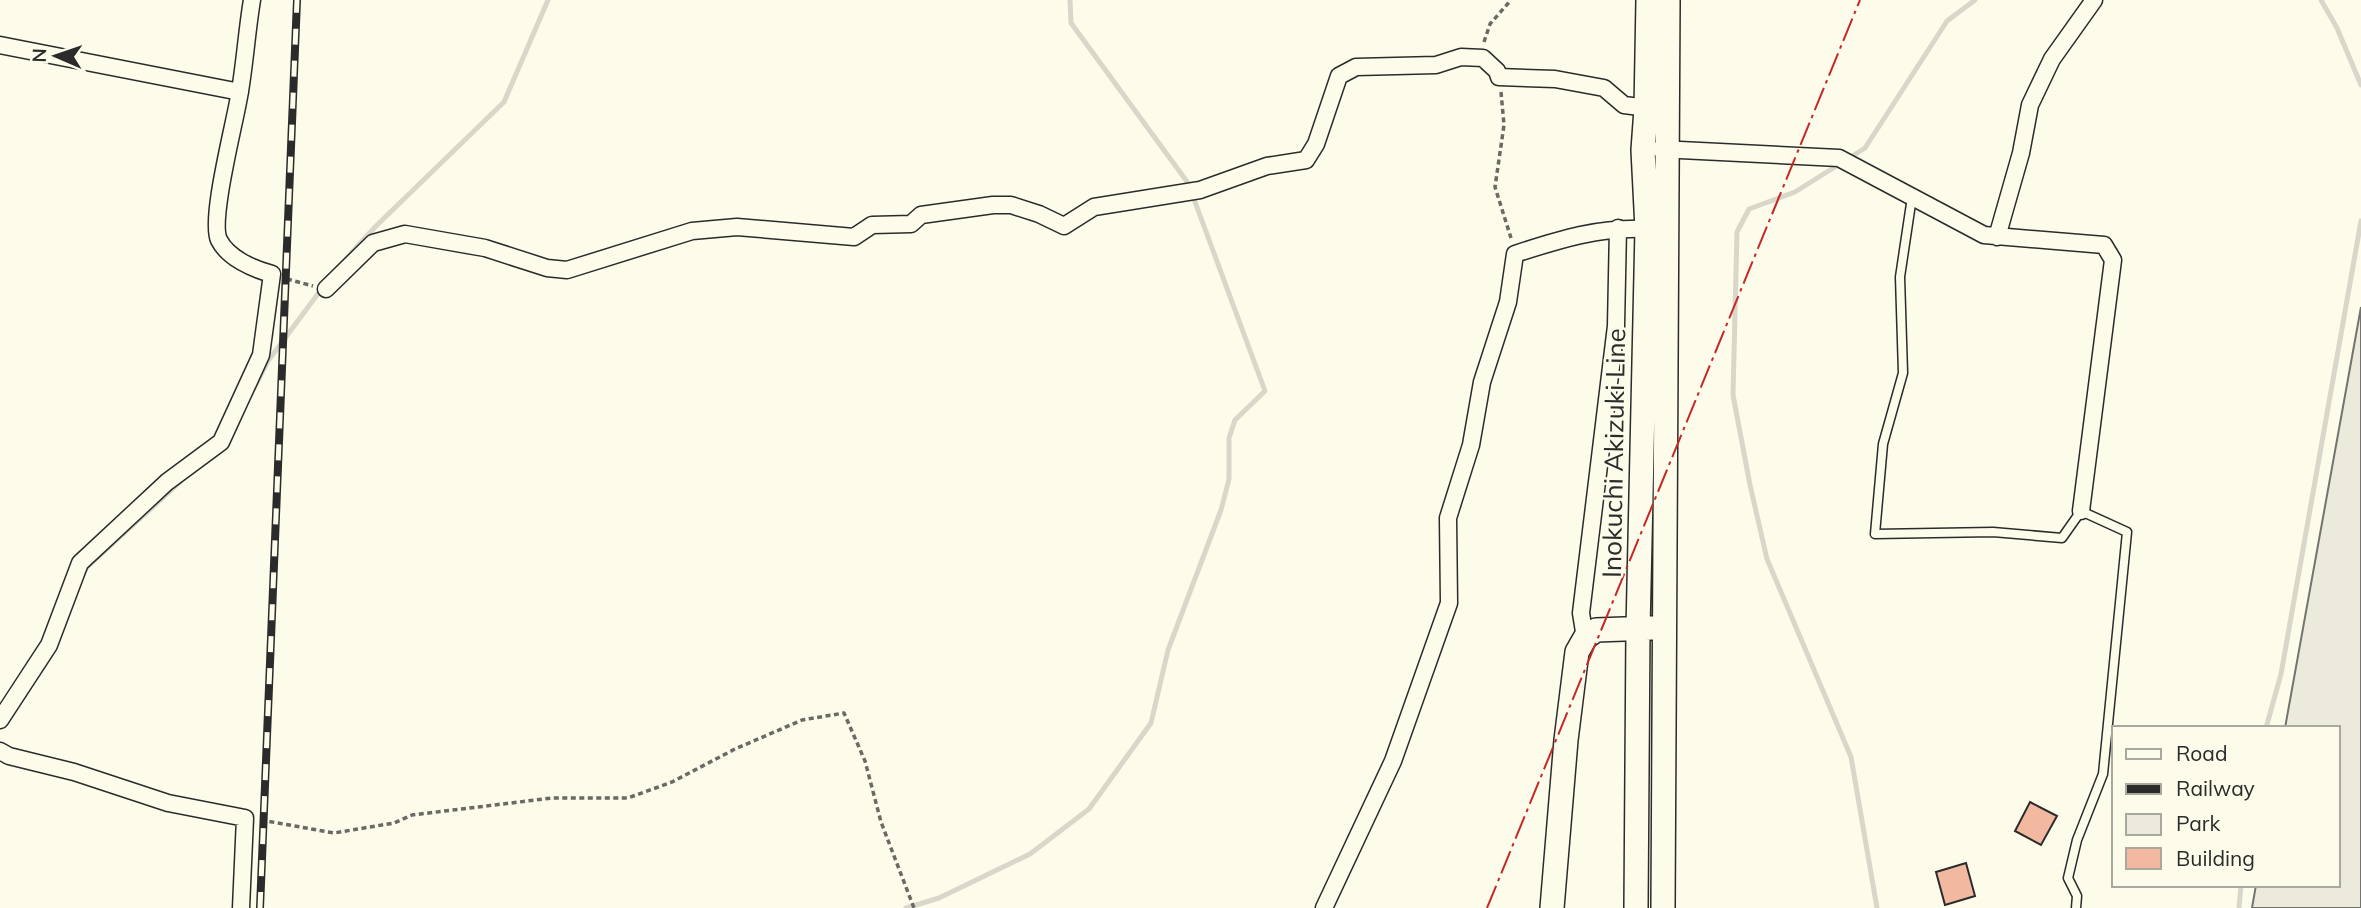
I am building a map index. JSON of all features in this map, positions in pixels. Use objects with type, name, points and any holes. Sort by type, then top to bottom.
[{"type":"main road","name":"Inokuchi Akizuki Line","points":[[1648,0],[1656,109],[1669,148],[1663,908]]},
{"type":"main road","name":"Inokuchi Akizuki Line","points":[[1636,908],[1638,629],[1647,229],[1643,150],[1656,109],[1668,0]]},
{"type":"main road","points":[[1552,908],[1566,740],[1577,652],[1585,638],[1596,630],[1664,628]]},
{"type":"street","points":[[0,720],[49,645],[80,563],[167,482],[221,442],[261,355],[272,274],[257,270],[235,258],[219,239],[216,215],[240,92],[252,0]]},
{"type":"street","points":[[1997,237],[2021,153],[2030,105],[2052,58],[2094,0]]},
{"type":"street","points":[[0,45],[240,92]]},
{"type":"street","points":[[326,289],[373,243],[405,234],[485,248],[547,268],[567,270],[692,231],[737,228],[854,237],[872,225],[911,224],[921,215],[993,205],[1011,205],[1040,214],[1064,226],[1094,207],[1200,190],[1268,166],[1306,160],[1316,144],[1339,76],[1356,67],[1436,65],[1461,57],[1483,58],[1500,77],[1555,79],[1604,88],[1624,105],[1656,109]]},
{"type":"street","points":[[1643,150],[1669,148],[1839,158],[1984,235],[2104,245],[2113,260],[2081,511]]},
{"type":"street","points":[[1585,638],[1581,613],[1616,326],[1618,228]]},
{"type":"street","points":[[1324,908],[1393,761],[1449,603],[1448,518],[1471,445],[1482,382],[1508,302],[1515,254],[1578,234],[1618,228],[1647,229]]},
{"type":"street","points":[[0,751],[9,756],[74,772],[168,803],[244,818],[241,908]]},
{"type":"lane","points":[[1912,197],[1900,277],[1903,373],[1883,444],[1875,534],[1993,532],[2062,538],[2081,511],[2127,532],[2103,774],[2077,840],[2068,878],[2077,897],[2076,908]]},
{"type":"path","points":[[1483,58],[1484,40],[1490,24],[1511,0]]},
{"type":"path","points":[[1500,77],[1504,125],[1495,187],[1515,254]]},
{"type":"path","points":[[272,274],[326,289]]},
{"type":"path","points":[[244,818],[334,833],[394,823],[412,815],[552,797],[628,798],[672,782],[735,749],[802,720],[844,713],[865,761],[881,822],[914,908]]},
{"type":"green space","points":[[2361,307],[2361,908],[2252,908],[2256,887],[2340,887],[2340,726],[2285,726]]},
{"type":"building","points":[[2030,802],[2057,816],[2041,845],[2015,831]]},
{"type":"building","points":[[1966,863],[1975,896],[1945,905],[1936,872]]},
{"type":"waterway","points":[[335,271],[375,227],[504,102],[548,0]]},
{"type":"waterway","points":[[906,908],[939,898],[1030,854],[1089,809],[1151,723],[1168,650],[1221,510],[1229,479],[1229,438],[1235,420],[1265,391],[1188,183],[1071,23],[1070,0]]},
{"type":"waterway","points":[[1877,908],[1851,757],[1767,559],[1750,485],[1733,395],[1737,232],[1749,209],[1795,192],[1865,148],[1947,21],[1975,0]]},
{"type":"waterway","points":[[2321,0],[2337,28],[2361,85]]},
{"type":"waterway","points":[[2267,726],[2281,674],[2361,221]]},
{"type":"waterway","points":[[249,398],[268,361],[323,287]]},
{"type":"waterway","points":[[83,574],[87,567],[180,482]]},
{"type":"waterway","points":[[2239,908],[2241,887]]},
{"type":"railway","points":[[260,908],[297,0]]},
{"type":"power","points":[[1487,908],[1860,0]]}]
